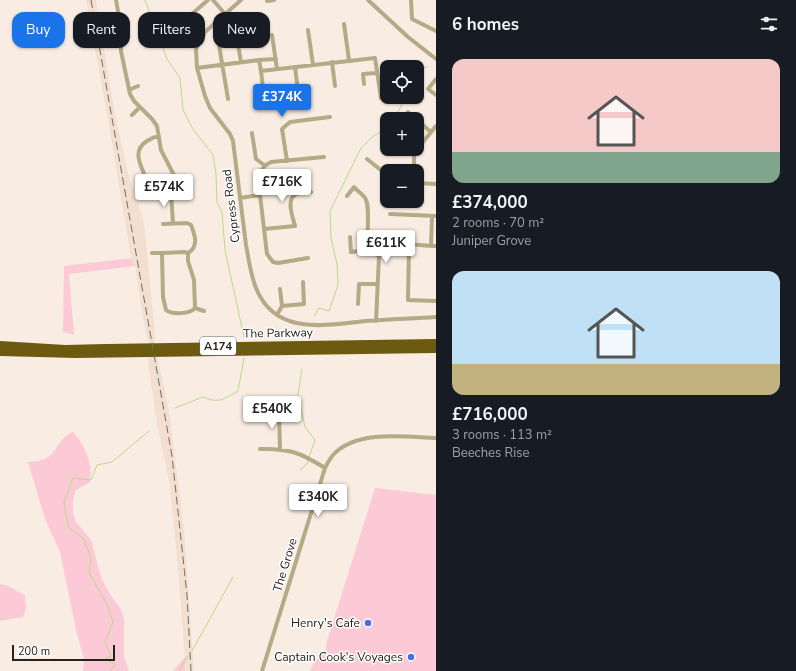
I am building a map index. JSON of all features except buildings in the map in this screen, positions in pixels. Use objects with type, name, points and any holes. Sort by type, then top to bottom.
[{"type":"highway","name":"The Parkway","points":[[0,345],[65,349],[436,343]]},
{"type":"highway","name":"The Parkway","points":[[0,352],[76,354],[436,349]]},
{"type":"street","points":[[116,0],[118,12]]},
{"type":"street","points":[[194,12],[208,0]]},
{"type":"street","points":[[212,0],[223,12]]},
{"type":"street","name":"Cypress Road","points":[[227,12],[241,0]]},
{"type":"street","points":[[267,1],[274,0]]},
{"type":"street","points":[[368,0],[408,37],[436,59]]},
{"type":"street","points":[[411,0],[412,18],[436,31]]},
{"type":"street","points":[[344,24],[350,60]]},
{"type":"street","name":"Cypress Road","points":[[213,25],[205,32],[196,49],[197,68],[210,108],[230,134],[233,141],[246,245],[260,297],[268,308],[286,321],[300,325],[339,324],[436,317]]},
{"type":"street","points":[[308,30],[313,65]]},
{"type":"street","points":[[272,35],[277,69]]},
{"type":"street","points":[[121,48],[129,90],[132,98],[155,122],[158,130],[159,136],[162,155],[178,183],[176,190],[171,193],[159,193],[150,188],[138,159],[139,150],[145,142],[155,136],[159,136]]},
{"type":"street","points":[[220,48],[228,99]]},
{"type":"street","points":[[239,48],[241,62]]},
{"type":"street","points":[[261,71],[375,58],[380,93]]},
{"type":"street","points":[[197,68],[276,59]]},
{"type":"street","points":[[259,60],[264,96]]},
{"type":"street","points":[[332,62],[335,86]]},
{"type":"street","points":[[295,67],[298,91]]},
{"type":"street","points":[[364,84],[363,74],[376,73]]},
{"type":"street","points":[[436,78],[428,89],[436,95]]},
{"type":"street","points":[[129,90],[138,86]]},
{"type":"street","points":[[132,115],[140,107]]},
{"type":"street","points":[[287,161],[283,127],[290,122],[330,117]]},
{"type":"street","points":[[424,126],[431,132]]},
{"type":"street","points":[[424,141],[436,126]]},
{"type":"street","points":[[252,133],[256,159],[264,165]]},
{"type":"street","points":[[308,258],[278,263],[273,262],[267,254],[260,195],[260,172],[264,165],[271,162],[324,157]]},
{"type":"street","points":[[367,159],[380,169]]},
{"type":"street","points":[[424,183],[436,184]]},
{"type":"street","points":[[347,196],[354,187],[366,199],[368,212],[368,250]]},
{"type":"street","points":[[264,229],[295,226],[290,203],[292,198],[296,194],[311,192]]},
{"type":"street","points":[[171,193],[173,223]]},
{"type":"street","points":[[240,198],[260,195]]},
{"type":"street","points":[[376,321],[379,256],[386,249],[393,246],[409,244],[434,246],[434,216],[390,214]]},
{"type":"street","points":[[152,253],[188,253],[194,249],[195,245],[192,226],[187,223],[162,224]]},
{"type":"street","points":[[350,237],[351,252],[368,250],[379,256]]},
{"type":"street","points":[[409,244],[408,300],[436,301]]},
{"type":"street","points":[[162,253],[163,297],[166,310],[171,312],[191,312],[195,308],[194,280],[188,261],[188,253]]},
{"type":"street","points":[[282,306],[304,304],[303,282]]},
{"type":"street","points":[[358,304],[359,284],[378,284]]},
{"type":"street","points":[[277,315],[282,306],[280,289]]},
{"type":"street","points":[[195,308],[204,311]]},
{"type":"street","points":[[279,412],[280,449]]},
{"type":"street","name":"The Grove","points":[[262,671],[325,468],[335,452],[357,440],[371,437],[436,438]]},
{"type":"street","points":[[260,449],[280,449],[296,452],[308,457],[325,468]]},
{"type":"shaded area","points":[[86,0],[96,0],[98,12],[88,12]]},
{"type":"shaded area","points":[[95,48],[104,48],[115,115],[128,173],[144,223],[155,334],[154,342],[169,411],[184,530],[194,671],[186,671],[170,486],[157,423],[148,364],[149,342],[146,334],[135,266],[131,258]]},
{"type":"shaded area","points":[[131,258],[135,266],[69,274],[74,335],[63,332],[64,266]]},
{"type":"shaded area","points":[[73,432],[87,455],[91,475],[90,482],[75,491],[73,513],[76,522],[91,540],[101,577],[108,591],[121,610],[124,618],[124,657],[129,671],[83,671],[84,659],[76,630],[60,552],[45,519],[28,462],[45,459],[53,453],[65,437]]},
{"type":"shaded area","points":[[375,488],[436,495],[436,671],[310,671],[314,662],[326,651],[326,644]]},
{"type":"shaded area","points":[[0,584],[6,585],[25,595],[26,609],[23,617],[0,621]]},
{"type":"shaded area","points":[[185,657],[185,671],[173,671]]},
{"type":"waterway","points":[[145,0],[167,59],[180,78],[183,110],[193,129],[213,155],[216,174],[217,202],[222,212],[225,250],[244,337]]},
{"type":"waterway","points":[[398,112],[402,104]]},
{"type":"waterway","points":[[314,316],[319,308],[329,311],[338,285],[337,264],[331,238],[330,211],[361,148],[380,132]]},
{"type":"waterway","points":[[175,408],[203,397],[221,400],[238,391],[244,358]]},
{"type":"waterway","points":[[302,369],[298,395],[305,427],[315,440],[309,457]]},
{"type":"waterway","points":[[110,671],[115,664],[105,659],[111,656],[105,642],[113,622],[107,604],[89,573],[91,558],[83,538],[68,527],[64,501],[73,478],[91,480],[97,465],[112,462],[149,431]]},
{"type":"waterway","points":[[300,470],[307,464],[308,460]]},
{"type":"waterway","points":[[192,651],[233,577]]},
{"type":"waterway","points":[[179,671],[188,656]]},
{"type":"railway","points":[[91,0],[172,456],[187,595],[191,671]]},
{"type":"place","name":"Henry's Cafe","points":[[368,623]]},
{"type":"place","name":"Captain Cook's Voyages","points":[[411,657]]}]
